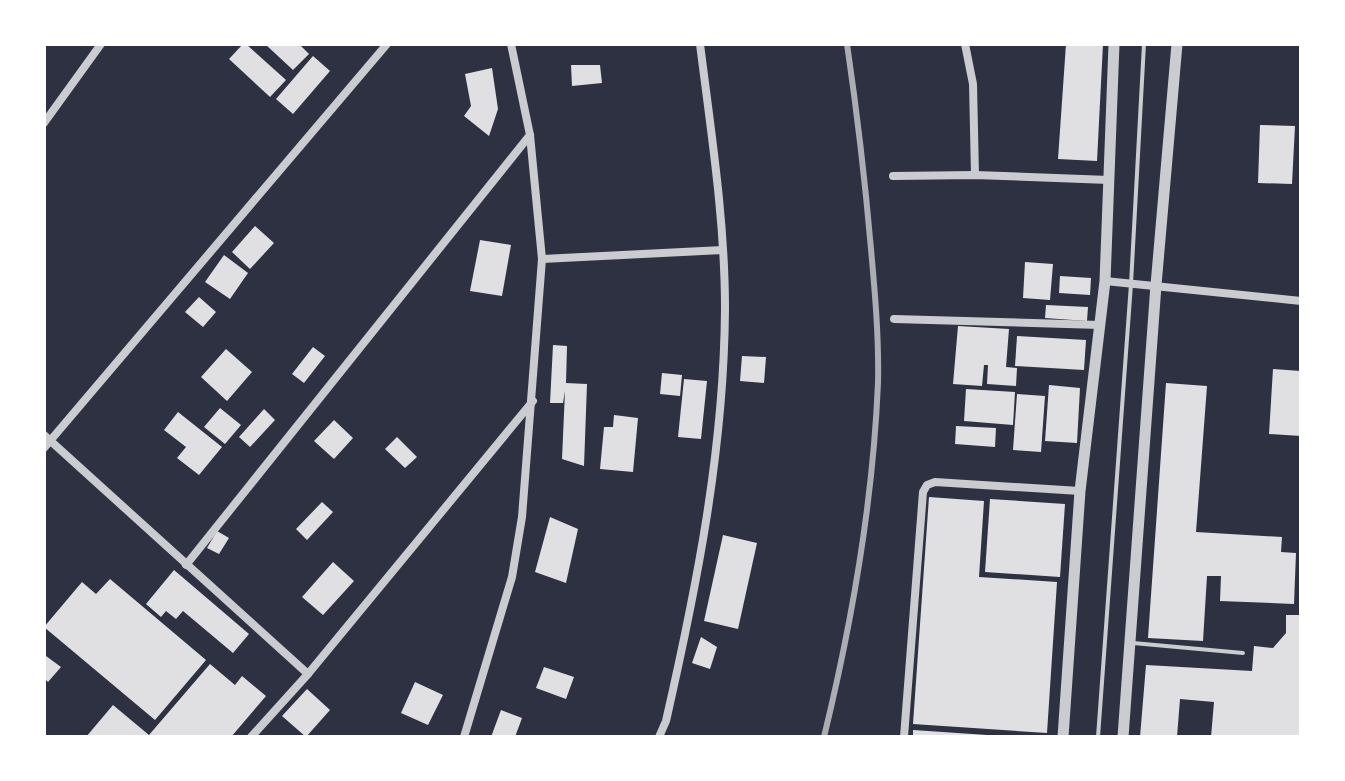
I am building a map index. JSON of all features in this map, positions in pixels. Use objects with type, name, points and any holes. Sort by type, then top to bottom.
[{"type":"street","points":[[44,123],[101,44]]},
{"type":"street","points":[[308,674],[46,441],[387,44]]},
{"type":"street","points":[[464,737],[512,577],[522,517],[533,401],[542,259],[530,135],[511,44]]},
{"type":"street","points":[[659,737],[666,721],[688,623],[708,516],[719,427],[725,309],[723,250],[700,44]]},
{"type":"street","points":[[965,44],[973,84],[975,175]]},
{"type":"street","points":[[1063,737],[1080,491],[1105,281],[1114,44]]},
{"type":"street","points":[[1123,737],[1177,44]]},
{"type":"street","points":[[186,565],[530,135]]},
{"type":"street","points":[[893,176],[975,175],[1109,180]]},
{"type":"street","points":[[542,259],[723,250]]},
{"type":"street","points":[[1105,281],[1301,301]]},
{"type":"street","points":[[894,319],[1100,325]]},
{"type":"street","points":[[251,737],[308,674],[533,401]]},
{"type":"street","points":[[904,737],[923,492],[927,485],[935,482],[1080,491]]},
{"type":"lane","points":[[1098,737],[1131,284],[1144,44]]},
{"type":"lane","points":[[1130,643],[1243,653]]},
{"type":"building","points":[[243,44],[286,80],[270,97],[229,59]]},
{"type":"building","points":[[265,44],[299,44],[309,54],[293,70]]},
{"type":"building","points":[[1066,44],[1103,44],[1097,161],[1058,159]]},
{"type":"building","points":[[313,56],[330,71],[293,114],[276,99]]},
{"type":"building","points":[[571,65],[600,65],[602,83],[572,86]]},
{"type":"building","points":[[492,68],[498,109],[489,136],[464,116],[471,106],[465,74]]},
{"type":"building","points":[[1260,125],[1295,126],[1292,184],[1258,183]]},
{"type":"building","points":[[255,226],[274,243],[250,269],[232,252]]},
{"type":"building","points":[[480,240],[511,245],[502,296],[470,291]]},
{"type":"building","points":[[224,255],[248,273],[230,299],[205,282]]},
{"type":"building","points":[[1025,262],[1053,264],[1050,300],[1023,298]]},
{"type":"building","points":[[1060,276],[1091,278],[1090,295],[1059,293]]},
{"type":"building","points":[[199,297],[216,312],[203,327],[185,312]]},
{"type":"building","points":[[1046,305],[1088,307],[1087,321],[1045,318]]},
{"type":"building","points":[[958,326],[1009,329],[1006,367],[1017,368],[1016,386],[987,384],[988,365],[984,365],[982,386],[953,384]]},
{"type":"building","points":[[1017,336],[1086,340],[1084,370],[1015,366]]},
{"type":"building","points":[[553,345],[567,346],[566,383],[587,384],[584,466],[562,459],[565,391],[563,403],[550,403]]},
{"type":"building","points":[[313,347],[325,356],[304,383],[292,374]]},
{"type":"building","points":[[226,349],[252,372],[227,401],[201,377]]},
{"type":"building","points":[[742,356],[766,357],[764,383],[740,381]]},
{"type":"building","points":[[1273,369],[1301,371],[1301,436],[1269,434]]},
{"type":"building","points":[[662,373],[682,375],[680,396],[660,394]]},
{"type":"building","points":[[684,379],[707,381],[701,439],[678,437]]},
{"type":"building","points":[[1166,383],[1207,386],[1196,532],[1282,537],[1281,552],[1296,553],[1294,604],[1220,601],[1221,576],[1207,576],[1203,641],[1148,638]]},
{"type":"building","points":[[1049,385],[1080,388],[1077,443],[1045,441]]},
{"type":"building","points":[[966,389],[1015,392],[1013,425],[964,421]]},
{"type":"building","points":[[1017,394],[1045,396],[1041,452],[1013,450]]},
{"type":"building","points":[[220,408],[241,425],[225,444],[204,427]]},
{"type":"building","points":[[264,409],[275,420],[250,447],[239,437]]},
{"type":"building","points":[[178,412],[222,447],[199,475],[177,458],[186,447],[164,430]]},
{"type":"building","points":[[614,415],[638,418],[633,472],[600,469],[604,427],[613,427]]},
{"type":"building","points":[[334,420],[353,438],[334,459],[314,441]]},
{"type":"building","points":[[956,426],[996,428],[995,447],[955,444]]},
{"type":"building","points":[[397,437],[417,457],[405,468],[385,449]]},
{"type":"building","points":[[929,497],[984,501],[979,577],[1057,582],[1047,733],[913,724]]},
{"type":"building","points":[[990,499],[1065,504],[1060,577],[985,572]]},
{"type":"building","points":[[322,502],[333,512],[307,540],[296,529]]},
{"type":"building","points":[[550,517],[578,529],[566,583],[535,572]]},
{"type":"building","points":[[217,531],[229,538],[219,554],[207,548]]},
{"type":"building","points":[[723,535],[757,543],[738,629],[704,621]]},
{"type":"building","points":[[333,562],[354,581],[323,615],[302,597]]},
{"type":"building","points":[[174,570],[249,634],[233,653],[183,611],[176,619],[166,611],[161,617],[146,604]]},
{"type":"building","points":[[110,579],[206,660],[155,720],[44,627],[82,582],[96,594]]},
{"type":"building","points":[[1286,615],[1301,615],[1301,737],[1211,737],[1214,702],[1180,699],[1177,737],[1140,737],[1146,665],[1252,671],[1254,646],[1273,648],[1286,633]]},
{"type":"building","points":[[701,637],[717,647],[710,669],[692,663]]},
{"type":"building","points":[[46,656],[61,667],[48,682],[44,678]]},
{"type":"building","points":[[210,664],[235,685],[242,676],[266,696],[231,737],[86,737],[113,705],[149,735]]},
{"type":"building","points":[[544,667],[574,677],[566,699],[536,688]]},
{"type":"building","points":[[415,682],[443,695],[428,725],[401,713]]},
{"type":"building","points":[[307,689],[330,710],[306,737],[282,716]]},
{"type":"building","points":[[501,710],[522,718],[515,737],[491,737]]},
{"type":"building","points":[[913,730],[987,735],[987,737],[913,737]]},
{"type":"railway","points":[[824,737],[860,561],[878,383],[869,223],[847,44]]}]
